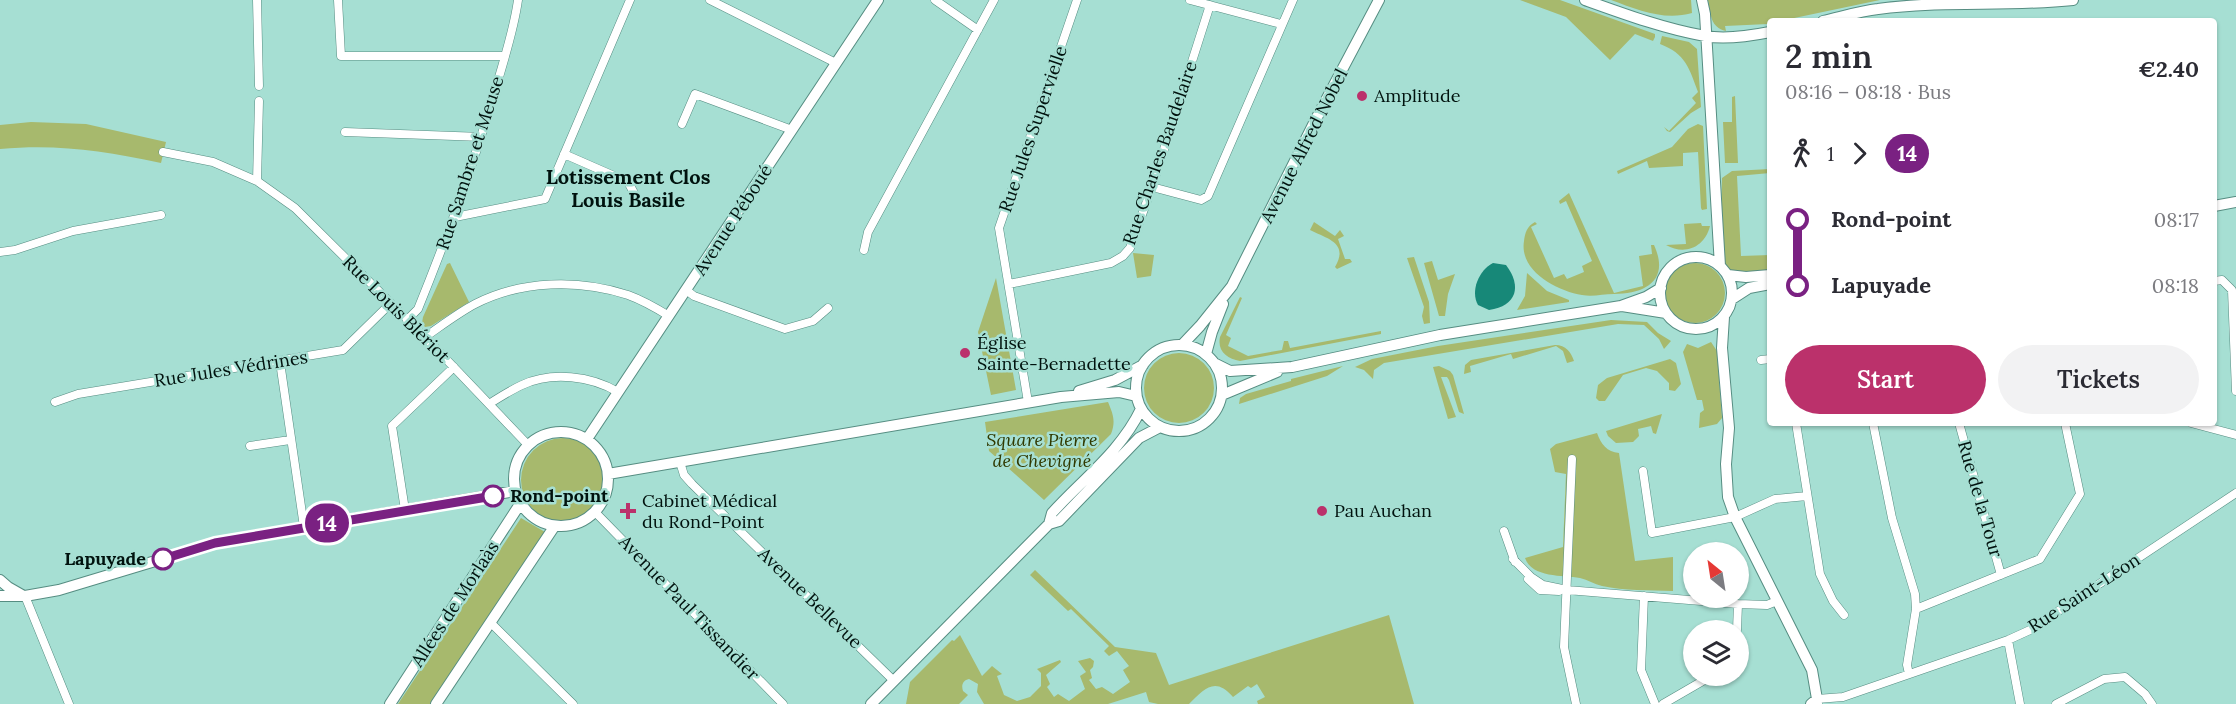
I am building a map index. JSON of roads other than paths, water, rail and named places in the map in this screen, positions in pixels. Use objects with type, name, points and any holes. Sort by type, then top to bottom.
[{"type":"main road","name":"Avenue Péboué","points":[[587,440],[878,0]]},
{"type":"main road","name":"Avenue Alfred Nobel","points":[[1206,354],[1228,292],[1379,0]]},
{"type":"main road","points":[[1585,0],[1657,24],[1706,36],[1729,37],[1767,32]]},
{"type":"main road","points":[[1702,0],[1705,14],[1720,266]]},
{"type":"main road","points":[[1837,18],[1878,9],[1936,4],[2049,3],[2073,0]]},
{"type":"main road","points":[[2217,205],[2236,202]]},
{"type":"main road","points":[[1697,257],[1717,239]]},
{"type":"main road","points":[[1724,317],[1706,328],[1682,327],[1666,313],[1662,306],[1661,288],[1669,270],[1676,263],[1697,257],[1720,266],[1728,275],[1732,287],[1732,299],[1724,317],[1722,348],[1729,428],[1726,464],[1728,497],[1735,517],[1812,670],[1816,702]]},
{"type":"main road","points":[[1728,275],[1746,277],[1767,274]]},
{"type":"main road","points":[[1732,299],[1749,288],[1767,285]]},
{"type":"main road","points":[[1222,395],[1247,382],[1292,367],[1440,335],[1621,306],[1646,297],[1661,288]]},
{"type":"main road","name":"Avenue Alfred Nobel","points":[[1182,345],[1228,292]]},
{"type":"main road","points":[[1621,306],[1666,313]]},
{"type":"main road","points":[[1706,328],[1722,348]]},
{"type":"main road","points":[[1061,397],[1115,380],[1143,365],[1160,350],[1182,345],[1206,354],[1214,363],[1222,384],[1222,395],[1215,411],[1203,424],[1192,430],[1180,431],[1160,427],[1149,420],[1141,409],[1137,396],[1136,385],[1143,365]]},
{"type":"main road","points":[[1214,363],[1230,370],[1292,367]]},
{"type":"main road","points":[[608,474],[1061,397],[1119,392],[1137,396]]},
{"type":"main road","points":[[1049,524],[1052,513],[1131,429],[1141,409]]},
{"type":"main road","points":[[871,704],[1049,524],[1059,520],[1139,438],[1160,427]]},
{"type":"main road","points":[[557,432],[573,433],[587,440],[605,460],[608,488],[603,501],[595,512],[583,521],[569,526],[554,527],[533,518],[520,504],[514,491],[515,466],[520,454],[528,445],[542,436],[557,432]]},
{"type":"main road","points":[[0,596],[25,596],[59,590],[215,543],[514,491]]},
{"type":"main road","name":"Allées de Morlaàs","points":[[390,704],[520,504]]},
{"type":"main road","points":[[436,704],[554,527]]},
{"type":"main road","points":[[0,580],[25,596]]},
{"type":"street","points":[[257,0],[259,86]]},
{"type":"street","points":[[338,0],[341,56],[505,56]]},
{"type":"street","name":"Rue Sambre et Meuse","points":[[407,320],[418,309],[455,217],[482,137],[515,23],[518,0]]},
{"type":"street","points":[[455,217],[545,200],[630,0]]},
{"type":"street","points":[[710,0],[836,63]]},
{"type":"street","points":[[935,0],[978,30]]},
{"type":"street","points":[[864,250],[868,232],[994,0]]},
{"type":"street","name":"Rue Jules Supervielle","points":[[1028,402],[999,228],[1077,0]]},
{"type":"street","points":[[1190,0],[1281,24]]},
{"type":"street","points":[[1152,187],[1202,200],[1208,196],[1293,0]]},
{"type":"street","name":"Rue Charles Baudelaire","points":[[1009,284],[1111,263],[1123,256],[1130,248],[1152,187],[1210,5]]},
{"type":"street","points":[[682,124],[695,94],[792,130]]},
{"type":"street","points":[[257,181],[259,101]]},
{"type":"street","points":[[345,132],[482,137]]},
{"type":"street","name":"Rue Louis Blériot","points":[[163,152],[213,162],[257,181],[296,208],[425,337],[528,445]]},
{"type":"street","points":[[564,154],[628,182],[634,193]]},
{"type":"street","points":[[0,252],[15,250],[73,231],[160,215]]},
{"type":"street","points":[[2217,281],[2222,280],[2232,290],[2236,391]]},
{"type":"street","points":[[425,337],[475,304],[512,291],[548,284],[575,284],[602,288],[630,296],[669,316]]},
{"type":"street","points":[[686,290],[694,296],[785,329],[813,321],[828,308]]},
{"type":"street","name":"Rue Jules Védrines","points":[[55,402],[78,394],[343,350],[390,303]]},
{"type":"street","points":[[1761,360],[1767,359]]},
{"type":"street","points":[[280,362],[304,527]]},
{"type":"street","points":[[405,510],[392,426],[454,367]]},
{"type":"street","points":[[489,404],[525,383],[556,377],[585,378],[618,392]]},
{"type":"street","points":[[1796,426],[1820,573],[1833,601],[1844,615]]},
{"type":"street","points":[[1874,426],[1892,518],[1916,594],[1916,609],[1907,665],[1909,674]]},
{"type":"street","name":"Rue de la Tour","points":[[1960,426],[2001,575]]},
{"type":"street","points":[[1916,609],[2040,559],[2080,494],[2066,426]]},
{"type":"street","points":[[2202,426],[2236,435]]},
{"type":"street","points":[[250,446],[290,440]]},
{"type":"street","points":[[1572,459],[1564,647],[1576,704]]},
{"type":"street","name":"Avenue Bellevue","points":[[680,462],[684,475],[692,484],[894,681]]},
{"type":"street","points":[[1643,471],[1652,533],[1735,517],[1776,499],[1807,496]]},
{"type":"street","name":"Rue Saint-Léon","points":[[1816,702],[1844,697],[2031,630],[2236,493]]},
{"type":"street","name":"Avenue Paul Tissandier","points":[[595,512],[783,704]]},
{"type":"street","points":[[1504,531],[1513,559],[1531,577],[1543,585],[1567,590],[1683,599]]},
{"type":"street","points":[[25,596],[69,704]]},
{"type":"street","points":[[1644,596],[1641,670],[1655,704]]},
{"type":"street","points":[[1749,604],[1767,605],[1777,601]]},
{"type":"street","points":[[491,623],[573,704]]},
{"type":"street","points":[[2008,640],[2020,704]]},
{"type":"street","points":[[2056,704],[2104,679],[2125,678],[2145,694],[2152,704]]},
{"type":"street","points":[[1664,704],[1694,686]]},
{"type":"place","name":"Amplitude","points":[[1362,96]]},
{"type":"place","name":"Église Sainte-Bernadette","points":[[965,353]]},
{"type":"place","name":"Rond-point","points":[[493,496]]},
{"type":"place","name":"Cabinet Médical du Rond-Point","points":[[628,511]]},
{"type":"place","name":"Pau Auchan","points":[[1322,511]]},
{"type":"place","name":"Lapuyade","points":[[163,559]]},
{"type":"district","name":"Lotissement Clos Louis Basile","points":[[628,188]]},
{"type":"park label","name":"Square Pierre de Chevigné","points":[[1042,450]]}]
